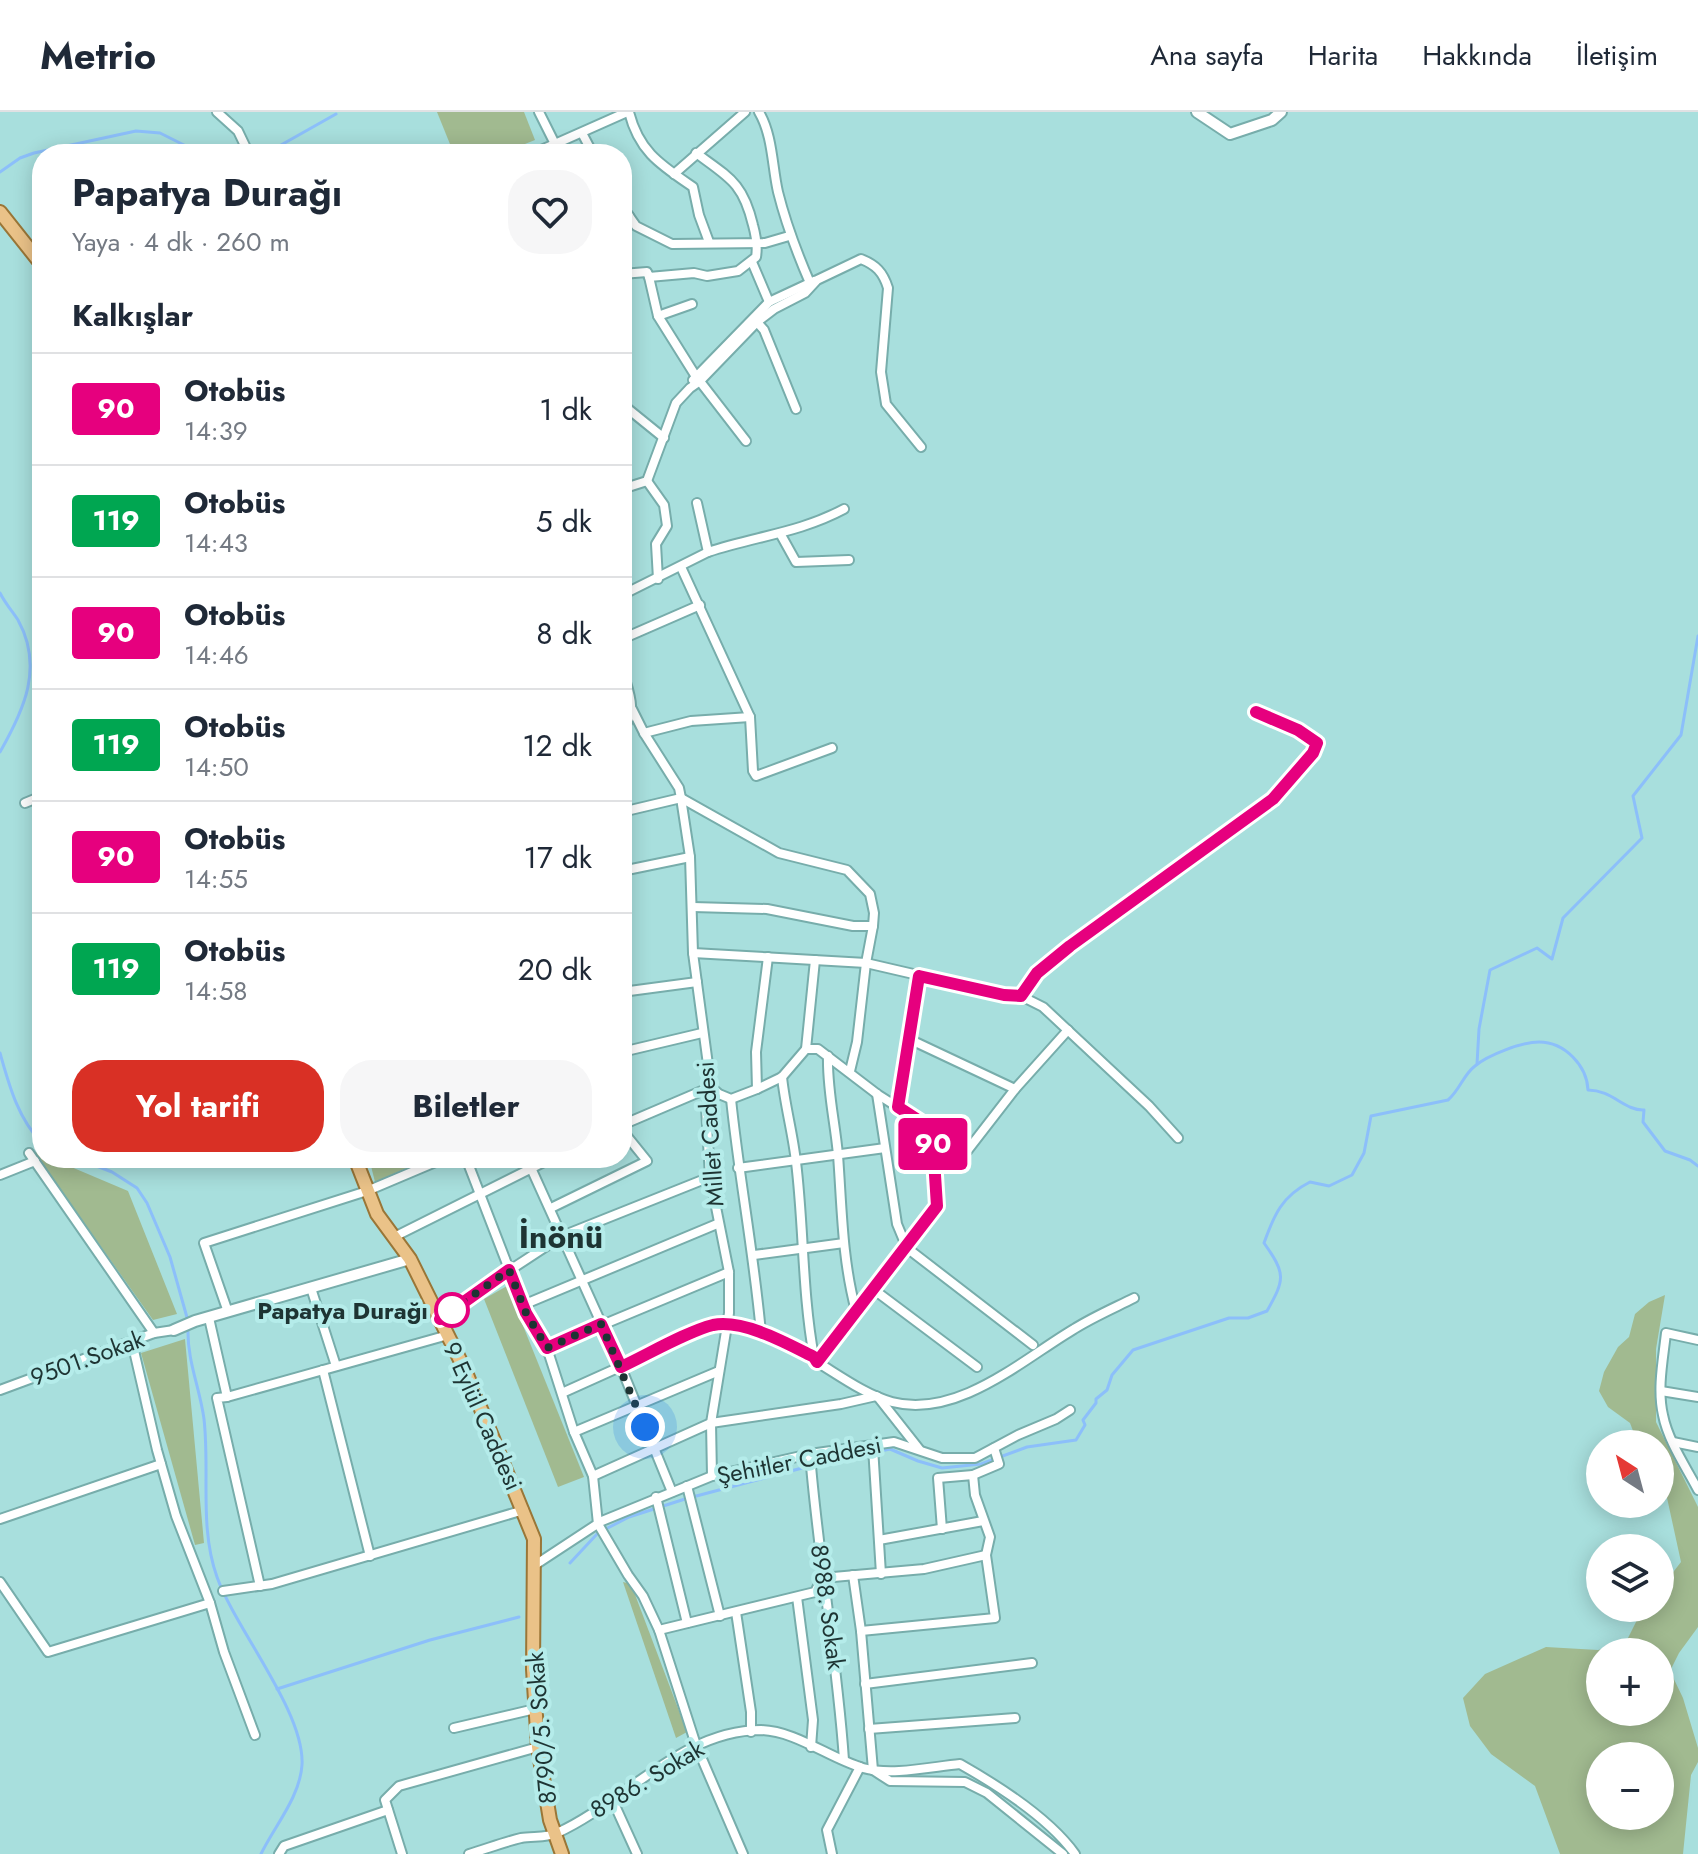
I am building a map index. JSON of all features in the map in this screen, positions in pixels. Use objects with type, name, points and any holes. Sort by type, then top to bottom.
[{"type":"main road","points":[[0,212],[32,252]]},
{"type":"main road","name":"9 Eylül Caddesi","points":[[359,1168],[377,1214],[410,1259],[448,1335],[524,1510],[534,1539],[533,1599]]},
{"type":"main road","name":"8790/5. Sokak","points":[[533,1599],[538,1747],[555,1834],[562,1854]]},
{"type":"street","points":[[217,112],[238,131],[244,144]]},
{"type":"street","points":[[539,112],[555,144],[628,112],[633,131],[643,147],[664,169],[693,187],[709,242]]},
{"type":"street","points":[[674,174],[745,112]]},
{"type":"street","points":[[759,112],[766,125],[789,236],[813,282]]},
{"type":"street","points":[[1197,112],[1230,134],[1272,120],[1281,112]]},
{"type":"street","points":[[582,133],[588,144]]},
{"type":"street","points":[[649,277],[694,273],[707,276],[738,271],[756,257],[757,243],[747,200],[735,181],[696,153]]},
{"type":"street","points":[[632,220],[636,226],[672,244],[757,243],[789,236]]},
{"type":"street","points":[[647,481],[676,403],[769,302],[861,259],[873,263],[884,275],[888,288],[881,372],[886,404],[921,447]]},
{"type":"street","points":[[752,262],[769,302]]},
{"type":"street","points":[[632,273],[647,272],[658,316],[698,378],[746,441]]},
{"type":"street","points":[[698,378],[757,322],[805,293],[813,282]]},
{"type":"street","points":[[658,316],[692,304]]},
{"type":"street","points":[[757,322],[764,330],[796,409]]},
{"type":"street","points":[[632,412],[664,438]]},
{"type":"street","points":[[632,486],[647,481]]},
{"type":"street","points":[[647,481],[664,505],[667,526],[656,544],[658,579]]},
{"type":"street","points":[[697,503],[708,552]]},
{"type":"street","points":[[632,591],[708,552],[751,538],[781,535],[817,523],[844,509]]},
{"type":"street","points":[[781,535],[796,562],[849,560]]},
{"type":"street","points":[[681,567],[750,717],[753,771],[756,776],[832,748]]},
{"type":"street","points":[[632,635],[700,605]]},
{"type":"street","name":"Millet Caddesi","points":[[632,709],[679,788],[690,857],[693,953],[711,1087],[706,1108],[710,1177],[729,1272],[727,1325],[711,1423],[712,1476]]},
{"type":"street","points":[[1021,996],[1037,973],[1070,946],[1273,799],[1313,753],[1317,743],[1313,739],[1256,712]]},
{"type":"street","points":[[644,733],[691,721],[750,717]]},
{"type":"street","points":[[632,810],[681,798],[779,853],[847,870],[870,894],[873,926],[866,963],[863,1007],[850,1071]]},
{"type":"street","points":[[25,803],[32,800]]},
{"type":"street","points":[[632,869],[690,857]]},
{"type":"street","points":[[693,907],[767,909],[853,926],[873,926]]},
{"type":"street","points":[[693,953],[866,963],[1004,995],[1021,996],[1043,1007],[1149,1106],[1178,1138]]},
{"type":"street","points":[[757,1089],[756,1052],[768,957]]},
{"type":"street","points":[[632,1123],[711,1087],[731,1099],[782,1077],[806,1049],[815,960]]},
{"type":"street","points":[[898,1107],[919,976]]},
{"type":"street","points":[[632,991],[697,982]]},
{"type":"street","points":[[967,1151],[1015,1089],[1068,1030]]},
{"type":"street","points":[[632,1050],[702,1033]]},
{"type":"street","points":[[911,1040],[1015,1089]]},
{"type":"street","points":[[806,1049],[818,1049],[877,1094],[932,1129],[937,1206],[816,1360]]},
{"type":"street","points":[[828,1056],[827,1082],[838,1153],[848,1283],[856,1311]]},
{"type":"street","points":[[782,1077],[796,1160],[804,1248],[803,1276],[816,1360]]},
{"type":"street","points":[[877,1094],[897,1224],[907,1248],[1033,1345]]},
{"type":"street","points":[[731,1099],[738,1168],[754,1255],[761,1333]]},
{"type":"street","points":[[551,1208],[647,1161],[632,1141]]},
{"type":"street","points":[[738,1168],[885,1148]]},
{"type":"street","points":[[0,1175],[32,1157]]},
{"type":"street","points":[[40,1168],[154,1333]]},
{"type":"street","points":[[228,1312],[204,1243],[367,1191],[421,1168]]},
{"type":"street","points":[[470,1168],[523,1305],[547,1348],[574,1432],[593,1476],[598,1524],[643,1596],[659,1630],[696,1745],[743,1854]]},
{"type":"street","points":[[394,1237],[531,1168],[621,1367],[672,1492]]},
{"type":"street","points":[[440,1319],[562,1236],[710,1177]]},
{"type":"street","points":[[523,1305],[717,1224]]},
{"type":"street","points":[[754,1255],[844,1243]]},
{"type":"street","points":[[174,1330],[195,1321],[410,1259]]},
{"type":"street","points":[[547,1348],[729,1272]]},
{"type":"street","points":[[311,1288],[336,1366]]},
{"type":"street","points":[[873,1289],[977,1367]]},
{"type":"street","points":[[562,1393],[713,1325],[727,1325],[777,1338],[891,1402],[912,1405],[949,1402],[1012,1369],[1075,1328],[1134,1298]]},
{"type":"street","points":[[209,1318],[227,1397]]},
{"type":"street","name":"9501.Sokak","points":[[0,1390],[154,1333],[174,1330]]},
{"type":"street","points":[[1668,1430],[1663,1416],[1661,1391],[1666,1333],[1698,1340]]},
{"type":"street","points":[[260,1586],[217,1398],[448,1335]]},
{"type":"street","points":[[132,1342],[176,1516],[210,1603],[224,1652],[255,1735]]},
{"type":"street","points":[[323,1370],[370,1556]]},
{"type":"street","points":[[574,1432],[719,1371]]},
{"type":"street","points":[[1661,1391],[1698,1397]]},
{"type":"street","points":[[593,1476],[711,1423],[877,1396]]},
{"type":"street","points":[[877,1396],[920,1449]]},
{"type":"street","name":"Şehitler Caddesi","points":[[535,1565],[598,1524],[672,1492],[688,1489],[712,1476],[810,1454],[894,1442],[942,1458],[975,1458],[1070,1410]]},
{"type":"street","points":[[1674,1442],[1698,1447]]},
{"type":"street","points":[[1674,1444],[1698,1490]]},
{"type":"street","points":[[873,1447],[881,1574]]},
{"type":"street","points":[[942,1529],[938,1478],[973,1475],[999,1464],[995,1450]]},
{"type":"street","name":"8988. Sokak","points":[[810,1454],[844,1760]]},
{"type":"street","points":[[0,1519],[161,1464]]},
{"type":"street","points":[[861,1631],[995,1618],[986,1555],[990,1537],[983,1521],[973,1475]]},
{"type":"street","points":[[688,1489],[720,1616]]},
{"type":"street","points":[[657,1500],[687,1623]]},
{"type":"street","points":[[223,1591],[260,1586],[524,1510]]},
{"type":"street","points":[[879,1540],[983,1521]]},
{"type":"street","points":[[659,1630],[815,1592],[822,1578],[924,1569],[986,1555]]},
{"type":"street","points":[[853,1575],[873,1770]]},
{"type":"street","points":[[0,1582],[48,1652],[210,1603]]},
{"type":"street","points":[[797,1597],[813,1720],[811,1747]]},
{"type":"street","points":[[736,1612],[751,1712],[751,1732]]},
{"type":"street","points":[[865,1684],[1032,1663]]},
{"type":"street","points":[[454,1728],[535,1709]]},
{"type":"street","points":[[869,1729],[1015,1718]]},
{"type":"street","name":"8986. Sokak","points":[[469,1854],[521,1838],[555,1834],[696,1745],[762,1730],[790,1737],[873,1770],[960,1764],[1027,1809],[1075,1854]]},
{"type":"street","points":[[402,1854],[385,1800],[399,1786],[538,1747]]},
{"type":"street","points":[[832,1854],[827,1830],[860,1767]]},
{"type":"street","name":"8986. Sokak","points":[[873,1770],[890,1781],[965,1782],[987,1793],[1063,1854]]},
{"type":"street","points":[[994,1785],[1002,1779]]},
{"type":"street","points":[[612,1799],[637,1854]]},
{"type":"street","points":[[281,1850],[388,1810]]},
{"type":"green space","points":[[437,112],[524,112],[535,140],[525,144],[450,144]]},
{"type":"green space","points":[[45,1168],[74,1168],[128,1191],[177,1314],[153,1320]]},
{"type":"green space","points":[[372,1168],[406,1168],[375,1182]]},
{"type":"green space","points":[[507,1286],[584,1477],[558,1487],[484,1299]]},
{"type":"green space","points":[[1665,1295],[1656,1349],[1656,1422],[1660,1430],[1633,1430],[1630,1423],[1608,1407],[1599,1391],[1604,1372],[1618,1347],[1629,1337],[1635,1314],[1649,1302]]},
{"type":"green space","points":[[185,1339],[204,1543],[195,1545],[141,1353]]},
{"type":"green space","points":[[1674,1458],[1698,1507],[1698,1627],[1674,1663],[1674,1638],[1628,1638],[1636,1622],[1674,1622],[1674,1571],[1681,1562],[1671,1518],[1674,1518]]},
{"type":"green space","points":[[623,1582],[631,1584],[687,1732],[676,1738]]},
{"type":"green space","points":[[1546,1647],[1586,1649],[1586,1726],[1674,1726],[1674,1679],[1698,1748],[1698,1762],[1691,1775],[1683,1854],[1560,1854],[1535,1786],[1491,1754],[1470,1726],[1463,1698],[1485,1674]]},
{"type":"waterway","points":[[283,144],[336,114]]},
{"type":"waterway","points":[[76,144],[136,131],[160,133],[182,144]]},
{"type":"waterway","points":[[0,172],[32,154]]},
{"type":"waterway","points":[[0,593],[18,620],[30,655],[28,688],[17,720],[0,752]]},
{"type":"waterway","points":[[1477,1064],[1479,1029],[1490,970],[1537,948],[1552,959],[1563,918],[1642,838],[1633,796],[1681,735],[1698,636]]},
{"type":"waterway","points":[[570,1563],[598,1533],[629,1517],[806,1467],[890,1449],[942,1468],[981,1464],[1027,1447],[1076,1440],[1085,1425],[1083,1420],[1096,1399],[1107,1390],[1112,1375],[1133,1350],[1229,1318],[1248,1318],[1267,1311],[1280,1284],[1276,1262],[1264,1243],[1276,1215],[1300,1187],[1310,1182],[1329,1186],[1352,1175],[1364,1153],[1371,1116],[1448,1100],[1475,1066],[1506,1050],[1539,1042],[1566,1051],[1584,1072],[1588,1090],[1604,1093],[1644,1110],[1643,1122],[1665,1151],[1698,1166]]},
{"type":"waterway","points":[[0,1053],[11,1089],[32,1131]]},
{"type":"waterway","points":[[102,1168],[137,1188],[147,1203],[170,1257],[188,1321]]},
{"type":"waterway","points":[[188,1329],[204,1419],[208,1539],[217,1577],[281,1696],[300,1744],[302,1765],[297,1789],[261,1854]]},
{"type":"waterway","points":[[277,1689],[430,1640],[519,1617]]},
{"type":"bus line","name":"90","points":[[440,1319],[509,1270],[526,1313],[547,1348],[601,1324],[621,1367],[713,1325],[727,1325],[777,1338],[814,1357],[817,1362],[937,1206],[932,1129],[898,1107],[919,976],[1021,996],[1037,973],[1070,946],[1273,799],[1313,753],[1317,743],[1298,730],[1256,712]]},
{"type":"place","name":"Papatya Durağı","points":[[452,1310]]},
{"type":"district","name":"İnönü","points":[[561,1237]]},
{"type":"route","points":[[452,1310],[509,1270],[526,1313],[547,1348],[601,1324],[645,1427]]}]
